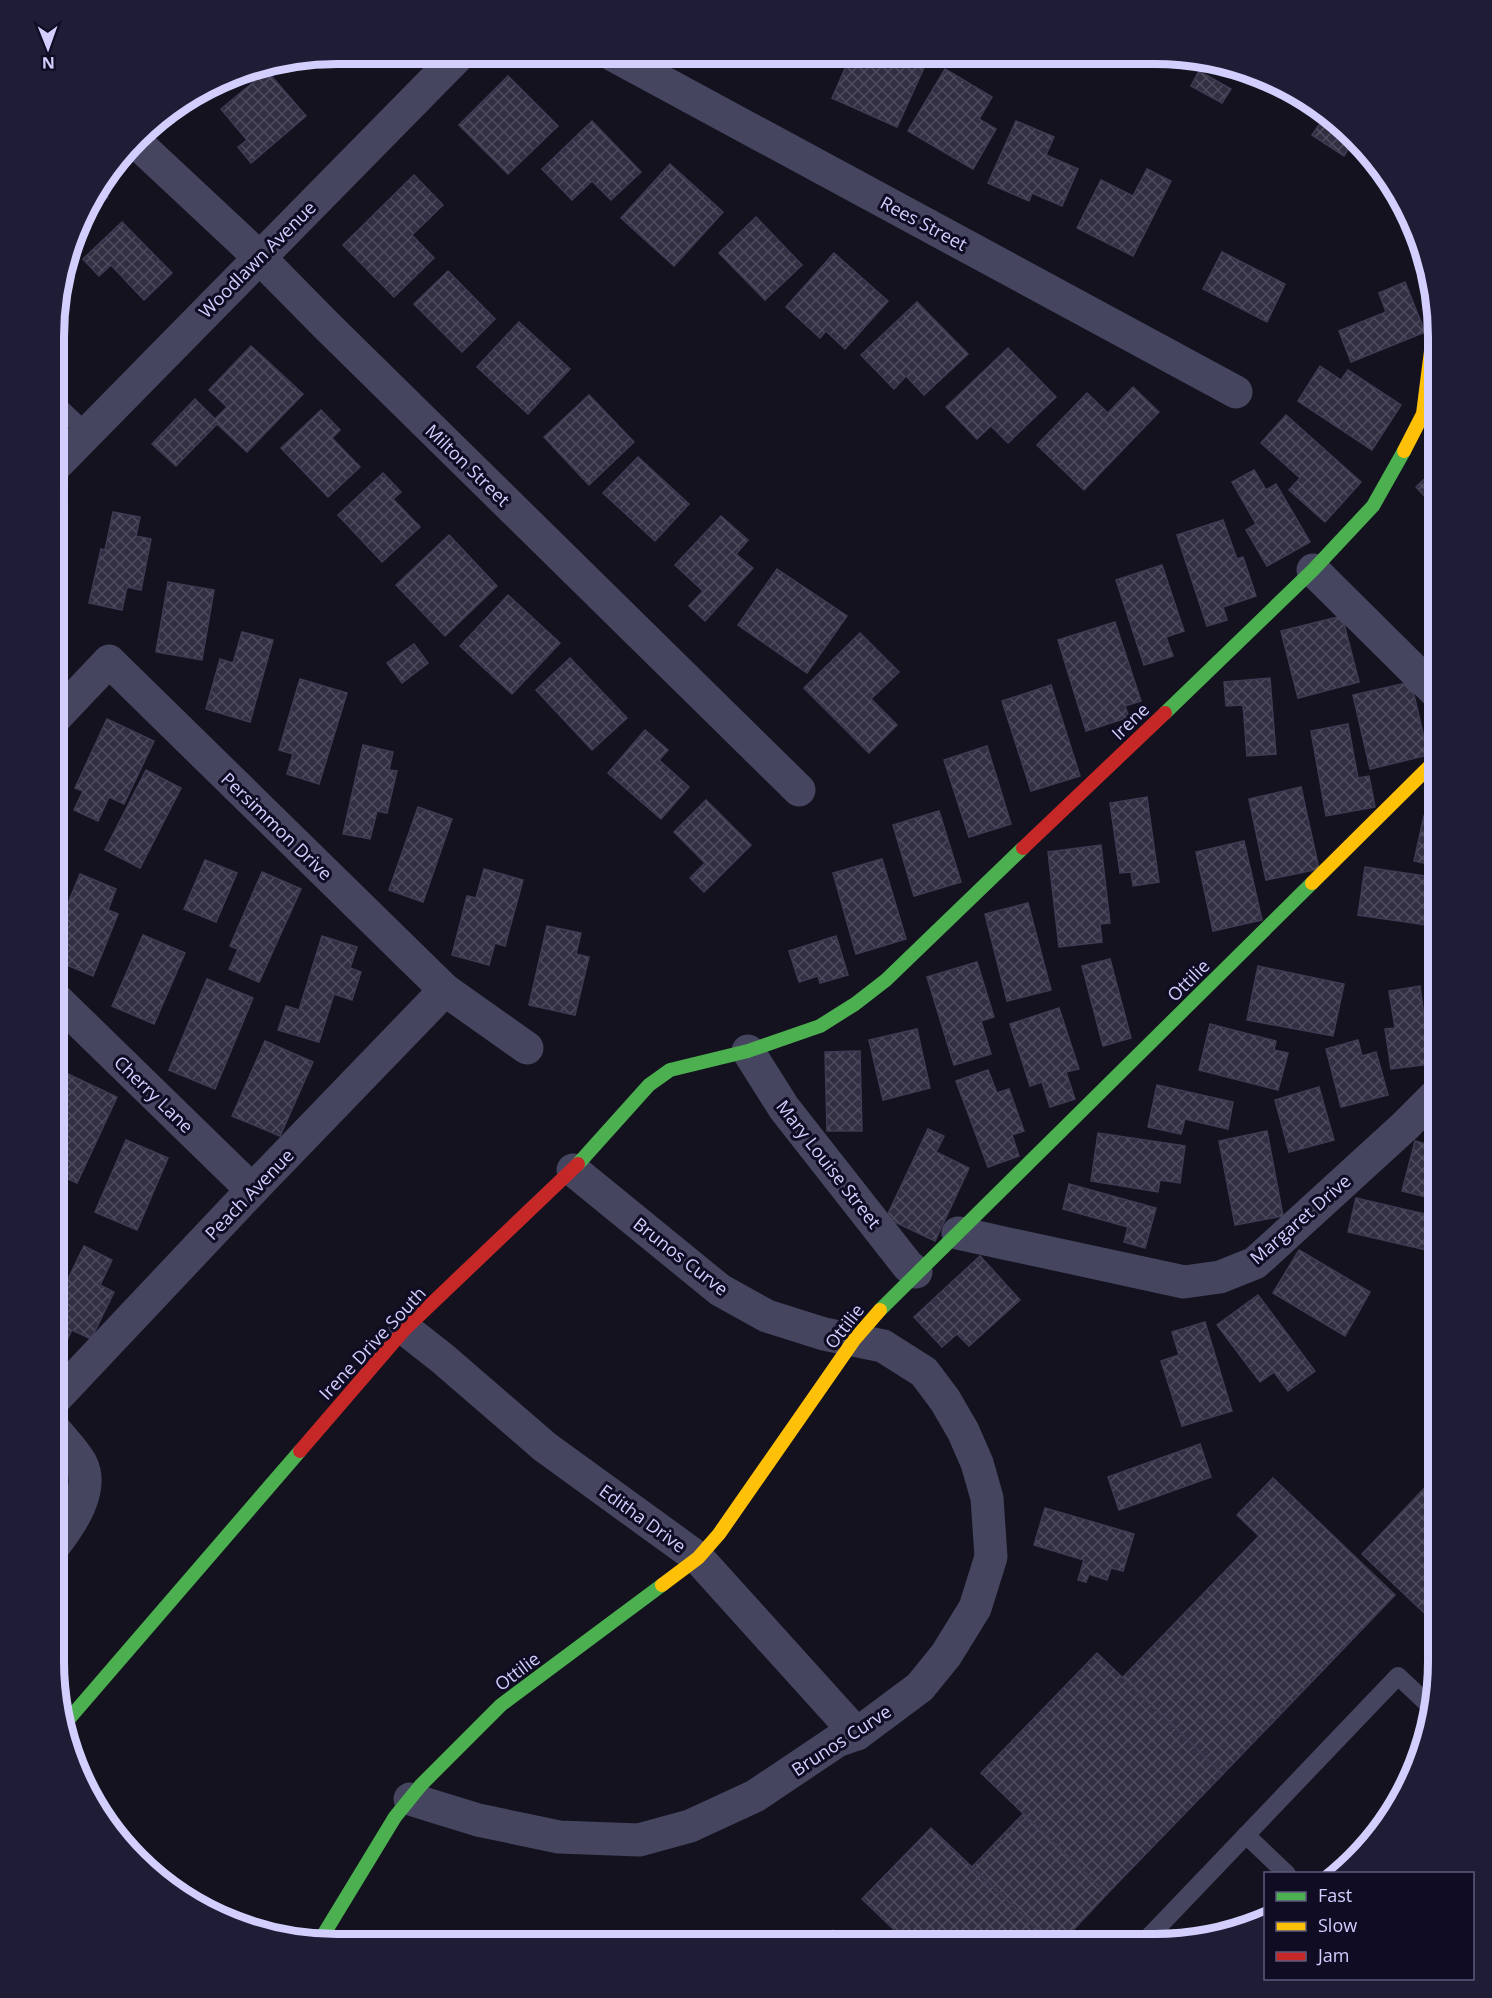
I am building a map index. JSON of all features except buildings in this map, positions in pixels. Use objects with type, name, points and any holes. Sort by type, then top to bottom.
[{"type":"street","name":"Woodlawn Avenue","points":[[64,457],[450,64]]},
{"type":"street","name":"Rees Street","points":[[630,64],[1236,392]]},
{"type":"street","name":"Milton Street","points":[[141,147],[259,257],[799,790]]},
{"type":"street","name":"Irene","points":[[748,1051],[820,1026],[855,1004],[886,980],[1313,570],[1373,506],[1387,484],[1423,414],[1428,386]]},
{"type":"street","points":[[1313,570],[1428,684]]},
{"type":"street","name":"Persimmon Drive","points":[[64,709],[109,661],[445,990],[527,1048]]},
{"type":"street","name":"Ottilie","points":[[324,1933],[395,1817],[421,1785],[501,1705],[698,1558],[719,1534],[854,1340],[889,1299],[1428,768]]},
{"type":"street","name":"Peach Avenue","points":[[64,1389],[445,990]]},
{"type":"street","name":"Cherry Lane","points":[[64,1007],[252,1190]]},
{"type":"street","name":"Irene Drive South","points":[[71,1717],[405,1329],[573,1170],[648,1085],[670,1071],[748,1051]]},
{"type":"street","name":"Mary Louise Street","points":[[748,1051],[784,1108],[908,1266],[916,1272]]},
{"type":"street","name":"Margaret Drive","points":[[958,1233],[1184,1282],[1220,1277],[1255,1263],[1428,1103]]},
{"type":"street","name":"Brunos Curve","points":[[410,1799],[478,1820],[559,1837],[639,1840],[690,1826],[755,1796],[837,1741],[857,1734],[920,1687],[946,1655],[975,1608],[991,1557],[987,1498],[977,1463],[963,1431],[945,1400],[924,1372],[883,1346],[824,1334],[767,1316],[720,1290],[573,1170]]},
{"type":"street","name":"Editha Drive","points":[[405,1329],[545,1447],[698,1558],[857,1734]]},
{"type":"street","points":[[64,1442],[81,1464],[86,1479],[83,1495],[64,1531]]},
{"type":"lane","points":[[64,411],[87,433]]},
{"type":"lane","points":[[1152,1934],[1398,1676],[1424,1701]]},
{"type":"lane","points":[[1246,1835],[1285,1872]]},
{"type":"traffic: fast","points":[[1165,713],[1313,570],[1373,506],[1404,451]]},
{"type":"traffic: fast","points":[[578,1164],[649,1085],[670,1070],[748,1051],[820,1026],[855,1004],[886,980],[1023,848]]},
{"type":"traffic: fast","points":[[880,1310],[1312,883]]},
{"type":"traffic: fast","points":[[71,1717],[300,1451]]},
{"type":"traffic: fast","points":[[324,1933],[395,1817],[421,1785],[501,1705],[662,1585]]},
{"type":"traffic: slow","points":[[1404,451],[1423,414],[1428,375]]},
{"type":"traffic: slow","points":[[1312,883],[1428,768]]},
{"type":"traffic: slow","points":[[662,1585],[698,1558],[719,1534],[854,1340],[880,1310]]},
{"type":"traffic: jam","points":[[1023,848],[1165,713]]},
{"type":"traffic: jam","points":[[300,1451],[405,1329],[578,1164]]}]
